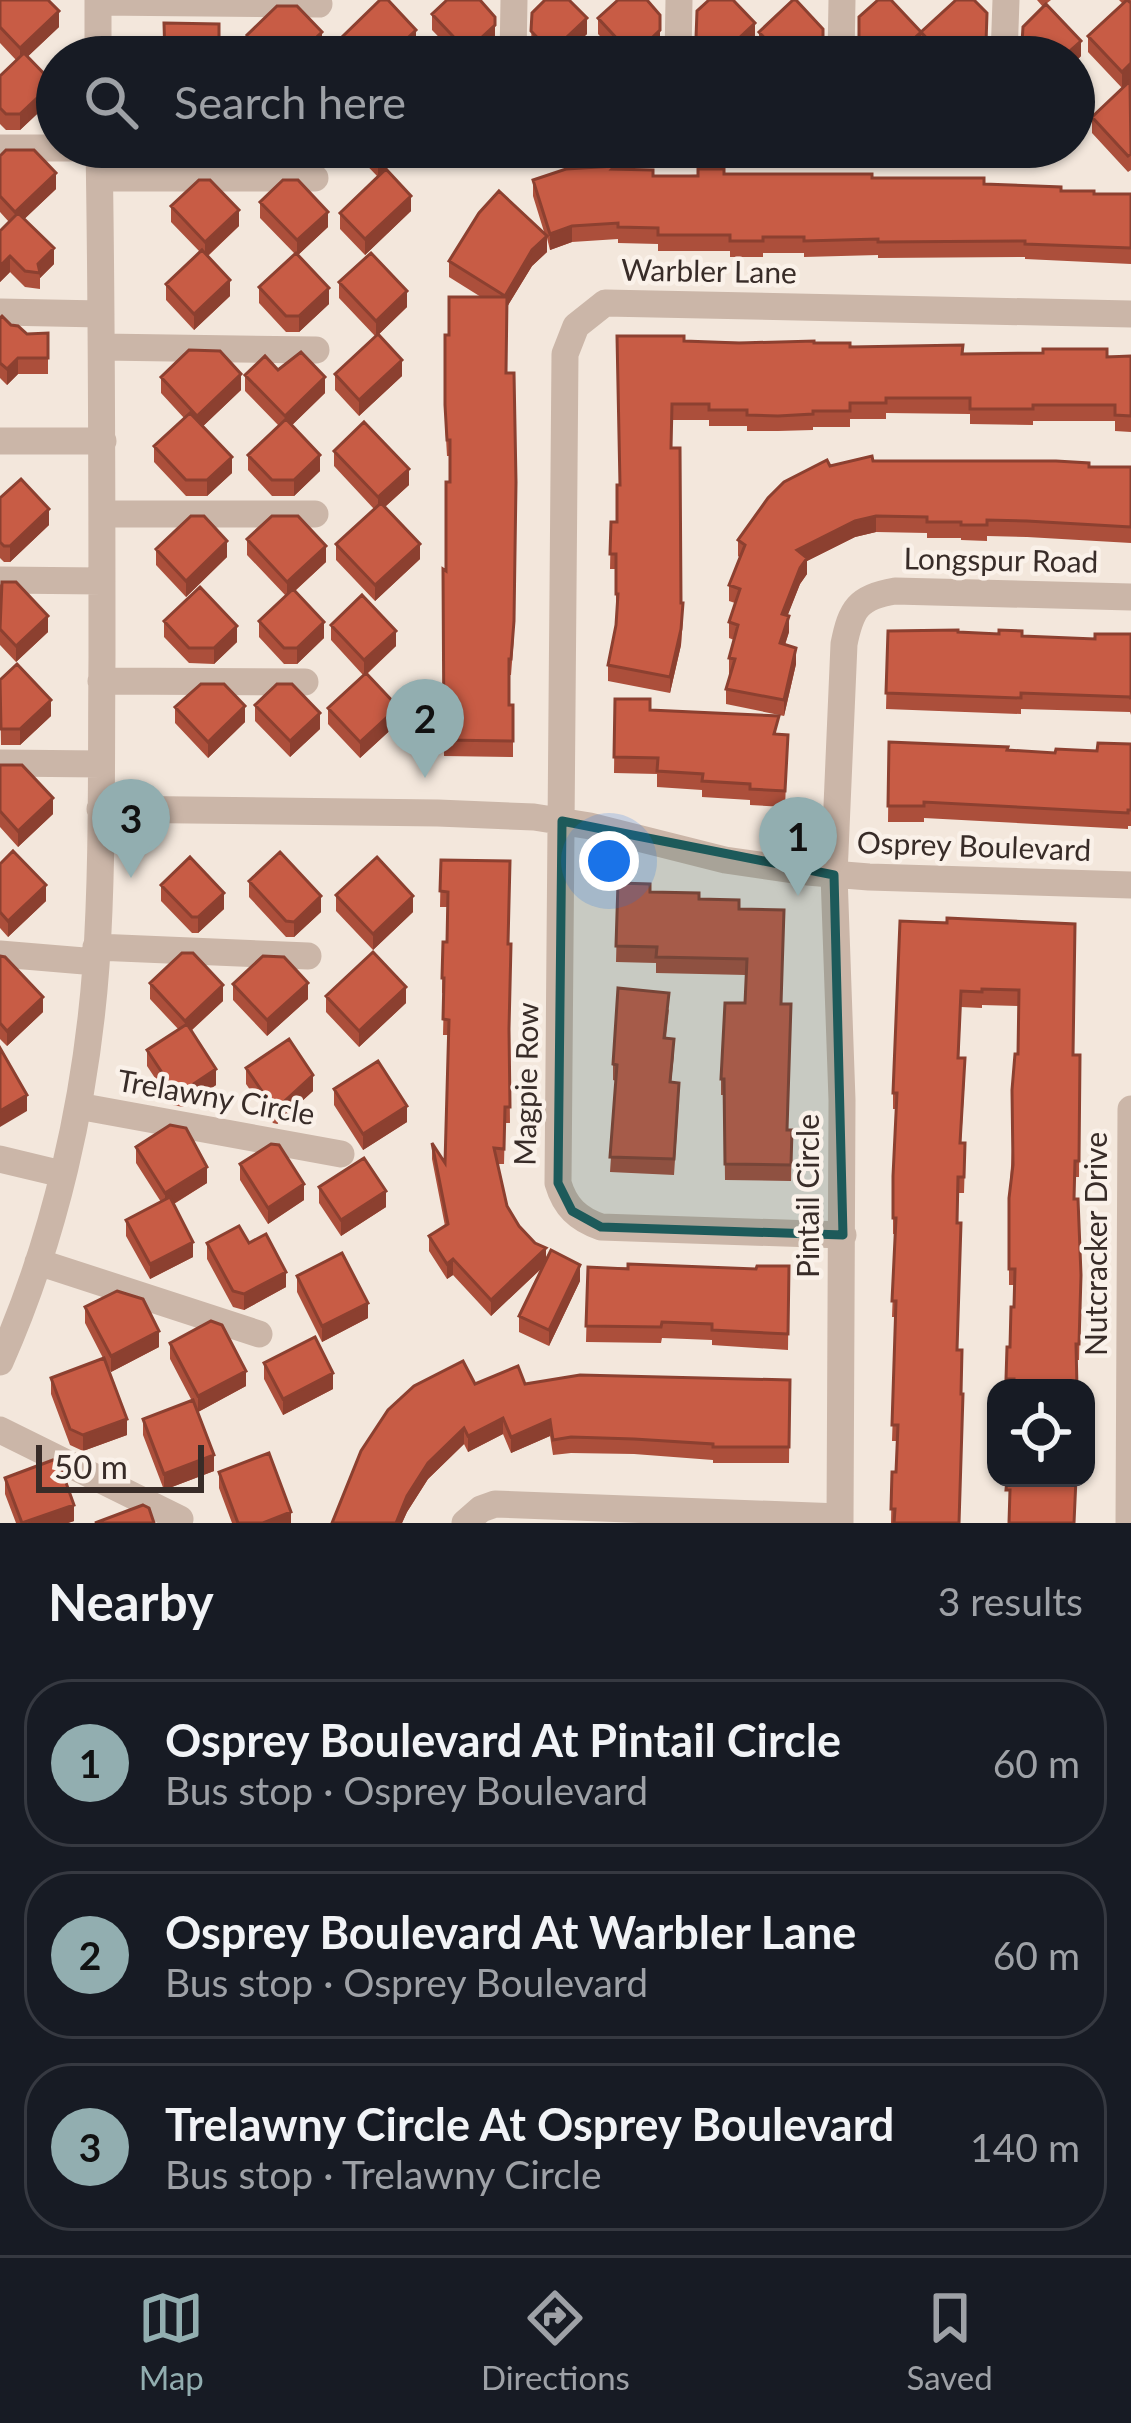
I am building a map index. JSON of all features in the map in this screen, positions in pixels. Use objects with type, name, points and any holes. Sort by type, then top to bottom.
[{"type":"street","points":[[513,36],[514,0]]},
{"type":"street","points":[[678,36],[679,0]]},
{"type":"street","points":[[841,36],[842,0]]},
{"type":"street","points":[[1005,36],[1006,0]]},
{"type":"street","points":[[98,36],[98,1],[319,4]]},
{"type":"street","name":"Trelawny Circle","points":[[0,148],[36,148]]},
{"type":"street","name":"Trelawny Circle","points":[[0,1362],[38,1262],[78,1106],[96,954],[103,441],[100,168]]},
{"type":"street","points":[[100,178],[315,178]]},
{"type":"street","name":"Warbler Lane","points":[[562,821],[565,354],[575,326],[605,304],[632,302],[1131,314]]},
{"type":"street","points":[[0,312],[101,314]]},
{"type":"street","points":[[102,347],[316,350]]},
{"type":"street","points":[[0,441],[103,441]]},
{"type":"street","points":[[102,514],[315,514]]},
{"type":"street","points":[[0,580],[102,581]]},
{"type":"street","name":"Longspur Road","points":[[834,875],[844,644],[849,618],[859,604],[874,594],[895,591],[1131,597]]},
{"type":"street","points":[[101,681],[305,682]]},
{"type":"street","points":[[0,764],[101,764]]},
{"type":"street","name":"Osprey Boulevard","points":[[100,809],[498,815],[562,821],[725,860],[834,875],[1131,885]]},
{"type":"street","name":"Magpie Row","points":[[562,821],[558,1183],[562,1197],[585,1221],[601,1227],[843,1235]]},
{"type":"street","name":"Pintail Circle","points":[[465,1523],[495,1504],[840,1520],[842,1100],[834,875]]},
{"type":"street","points":[[0,954],[308,956]]},
{"type":"street","name":"Trelawny Circle","points":[[78,1106],[341,1154]]},
{"type":"street","name":"Nutcracker Drive","points":[[1129,1523],[1131,1109]]},
{"type":"street","points":[[0,1159],[62,1174]]},
{"type":"street","points":[[38,1262],[259,1334]]},
{"type":"street","points":[[0,1430],[180,1519]]},
{"type":"highlighted area","points":[[562,821],[834,875],[843,1235],[601,1227],[572,1211],[558,1183]]},
{"type":"building","points":[[0,0],[48,0],[59,11],[20,48],[0,27]]},
{"type":"building","points":[[380,0],[388,0],[416,30],[410,36],[343,36]]},
{"type":"building","points":[[447,0],[480,0],[495,17],[495,25],[483,36],[453,36],[432,14]]},
{"type":"building","points":[[545,0],[569,0],[587,18],[568,36],[536,36],[531,31],[532,13]]},
{"type":"building","points":[[618,0],[647,0],[660,15],[660,30],[654,36],[615,36],[598,18]]},
{"type":"building","points":[[709,0],[733,0],[755,23],[741,36],[696,36],[697,11]]},
{"type":"building","points":[[796,0],[823,29],[823,36],[763,36],[759,32]]},
{"type":"building","points":[[878,0],[891,0],[921,32],[917,36],[859,36],[859,17]]},
{"type":"building","points":[[956,0],[974,0],[987,13],[986,36],[925,36],[921,32]]},
{"type":"building","points":[[1127,0],[1131,3],[1131,63],[1122,72],[1095,43],[1095,36],[1088,36]]},
{"type":"building","points":[[1046,4],[1076,36],[1022,36],[1023,27]]},
{"type":"building","points":[[277,6],[297,6],[322,32],[318,36],[247,35]]},
{"type":"building","points":[[164,23],[219,24],[219,36],[164,36]]},
{"type":"building","points":[[24,53],[36,65],[36,99],[20,114],[6,114],[0,108],[0,76]]},
{"type":"building","points":[[1130,81],[1131,154],[1095,120],[1095,114]]},
{"type":"building","points":[[6,150],[34,150],[36,168],[51,168],[56,173],[15,212],[0,196],[0,156]]},
{"type":"building","points":[[386,169],[411,196],[365,239],[340,213]]},
{"type":"building","points":[[566,169],[653,170],[653,176],[698,176],[698,169],[724,169],[724,174],[984,178],[984,184],[1131,194],[1131,248],[1025,241],[804,241],[804,237],[730,241],[730,235],[658,235],[658,228],[618,227],[618,223],[572,226],[550,234],[533,180]]},
{"type":"building","points":[[199,180],[210,180],[239,210],[205,242],[171,206]]},
{"type":"building","points":[[283,180],[298,180],[328,212],[297,240],[260,202]]},
{"type":"building","points":[[499,191],[547,236],[532,250],[505,296],[449,261]]},
{"type":"building","points":[[18,213],[54,248],[38,264],[40,273],[25,271],[10,256],[0,266],[0,231]]},
{"type":"building","points":[[202,250],[230,280],[194,314],[166,284]]},
{"type":"building","points":[[296,253],[329,288],[299,316],[286,316],[259,287]]},
{"type":"building","points":[[371,253],[407,291],[376,321],[339,282]]},
{"type":"building","points":[[449,297],[507,297],[506,373],[514,373],[516,482],[509,659],[513,741],[444,740]]},
{"type":"building","points":[[2,316],[27,334],[48,333],[48,358],[18,358],[7,369],[0,363]]},
{"type":"building","points":[[378,334],[402,360],[359,400],[335,374]]},
{"type":"building","points":[[617,336],[684,336],[684,341],[739,343],[814,341],[850,343],[850,347],[963,345],[962,354],[1107,349],[1107,357],[1131,356],[1131,416],[1115,415],[1115,405],[970,409],[970,398],[886,398],[886,403],[850,403],[850,411],[778,416],[709,410],[709,404],[672,404],[671,448],[680,448],[683,603],[670,677],[608,665],[618,594],[616,554],[610,554],[611,522],[617,522],[620,485]]},
{"type":"building","points":[[189,350],[220,351],[241,374],[197,416],[161,377]]},
{"type":"building","points":[[301,352],[325,377],[285,416],[245,375],[265,356],[278,370]]},
{"type":"building","points":[[190,413],[232,457],[207,480],[186,480],[154,446]]},
{"type":"building","points":[[286,419],[320,455],[294,480],[272,480],[248,455]]},
{"type":"building","points":[[364,422],[409,469],[378,497],[334,451]]},
{"type":"building","points":[[872,456],[873,461],[1056,461],[1131,467],[1131,527],[987,520],[987,525],[961,525],[927,522],[927,517],[876,516],[855,521],[797,550],[807,558],[782,614],[789,616],[780,643],[796,648],[784,700],[726,689],[738,625],[729,622],[740,589],[729,585],[745,545],[738,540],[784,482],[827,460],[830,466]]},
{"type":"building","points":[[21,479],[49,509],[10,546],[4,546],[0,542],[0,498]]},
{"type":"building","points":[[381,503],[420,544],[375,585],[336,544]]},
{"type":"building","points":[[191,516],[204,516],[227,541],[186,581],[156,549]]},
{"type":"building","points":[[272,516],[298,516],[326,546],[287,582],[247,539]]},
{"type":"building","points":[[2,582],[16,582],[48,616],[16,646],[0,629]]},
{"type":"building","points":[[200,587],[237,626],[214,648],[189,648],[164,621]]},
{"type":"building","points":[[293,589],[324,622],[297,648],[284,648],[259,621]]},
{"type":"building","points":[[362,595],[396,631],[364,660],[331,625]]},
{"type":"building","points":[[958,630],[1095,639],[1095,634],[1131,634],[1131,699],[886,693],[888,631]]},
{"type":"building","points":[[17,664],[51,700],[20,729],[1,729],[0,680]]},
{"type":"building","points":[[366,673],[398,707],[360,742],[328,708]]},
{"type":"building","points":[[201,684],[224,684],[245,706],[208,742],[175,707]]},
{"type":"building","points":[[277,684],[292,684],[320,713],[290,741],[255,705]]},
{"type":"building","points":[[615,699],[650,699],[650,710],[779,716],[774,734],[788,735],[785,791],[702,781],[703,774],[657,771],[658,758],[614,757]]},
{"type":"building","points":[[889,742],[1055,753],[1056,749],[1097,751],[1098,743],[1131,744],[1131,810],[924,802],[924,806],[888,806]]},
{"type":"building","points":[[0,765],[22,765],[53,798],[18,831],[0,811]]},
{"type":"building","points":[[13,851],[46,885],[8,921],[0,912],[0,864]]},
{"type":"building","points":[[280,852],[321,896],[294,922],[286,921],[249,881]]},
{"type":"building","points":[[190,857],[224,893],[198,917],[192,917],[161,885]]},
{"type":"building","points":[[377,857],[413,896],[373,934],[336,895]]},
{"type":"building","points":[[441,860],[510,861],[510,1107],[505,1107],[504,1149],[494,1148],[507,1206],[519,1226],[546,1248],[491,1300],[453,1259],[447,1264],[429,1236],[448,1224],[432,1143],[445,1163],[449,1020],[443,1019],[442,978],[448,892],[440,891]]},
{"type":"building","points":[[618,883],[650,884],[650,892],[699,893],[699,899],[739,900],[739,909],[784,910],[781,1004],[791,1004],[787,1130],[792,1130],[791,1165],[725,1164],[721,1079],[725,1003],[745,1003],[747,959],[656,957],[657,947],[616,946]]},
{"type":"building","points":[[947,918],[1075,924],[1073,1055],[1080,1055],[1074,1199],[1078,1199],[1081,1275],[1077,1379],[1006,1379],[1014,1307],[1009,1198],[1019,990],[961,991],[958,1058],[965,1058],[960,1143],[965,1143],[957,1223],[961,1223],[957,1350],[962,1350],[963,1394],[959,1523],[894,1523],[892,1472],[896,1472],[898,1425],[892,1425],[897,1093],[893,1093],[900,921],[947,923]]},
{"type":"building","points":[[373,952],[406,987],[359,1031],[326,996]]},
{"type":"building","points":[[182,953],[193,953],[223,985],[185,1021],[150,983]]},
{"type":"building","points":[[0,956],[43,997],[7,1031],[0,1023]]},
{"type":"building","points":[[263,956],[284,957],[308,983],[267,1020],[233,984]]},
{"type":"building","points":[[618,988],[669,993],[664,1038],[674,1039],[670,1082],[679,1083],[674,1159],[610,1157]]},
{"type":"building","points":[[187,1024],[216,1069],[183,1091],[173,1089],[147,1050]]},
{"type":"building","points":[[289,1039],[313,1075],[277,1108],[246,1068]]},
{"type":"building","points":[[0,1048],[27,1095],[0,1111]]},
{"type":"building","points":[[378,1061],[407,1106],[363,1134],[334,1089]]},
{"type":"building","points":[[170,1125],[186,1128],[207,1167],[165,1193],[136,1147]]},
{"type":"building","points":[[271,1144],[279,1145],[304,1184],[268,1208],[240,1164]]},
{"type":"building","points":[[364,1158],[386,1191],[341,1220],[319,1187]]},
{"type":"building","points":[[170,1197],[193,1242],[150,1264],[126,1220]]},
{"type":"building","points":[[239,1226],[249,1243],[266,1234],[286,1272],[244,1294],[233,1291],[207,1243]]},
{"type":"building","points":[[551,1250],[580,1265],[549,1330],[519,1316]]},
{"type":"building","points":[[342,1253],[368,1303],[322,1326],[297,1276]]},
{"type":"building","points":[[628,1264],[789,1266],[788,1334],[662,1322],[661,1327],[586,1326],[588,1267],[628,1269]]},
{"type":"building","points":[[117,1291],[143,1299],[159,1331],[111,1356],[85,1307]]},
{"type":"building","points":[[211,1321],[222,1325],[246,1371],[198,1396],[170,1343]]},
{"type":"building","points":[[315,1337],[333,1373],[283,1399],[264,1363]]},
{"type":"building","points":[[104,1358],[127,1419],[83,1435],[70,1429],[51,1378]]},
{"type":"building","points":[[463,1361],[475,1384],[518,1366],[525,1384],[580,1375],[790,1380],[789,1447],[553,1440],[550,1420],[511,1437],[503,1418],[468,1436],[464,1428],[428,1463],[396,1523],[332,1523],[361,1451],[388,1410],[414,1386]]},
{"type":"building","points":[[193,1400],[214,1455],[164,1474],[143,1419]]},
{"type":"building","points":[[269,1453],[291,1512],[263,1523],[238,1523],[219,1472]]},
{"type":"building","points":[[53,1460],[59,1463],[74,1505],[22,1523],[5,1478]]},
{"type":"building","points":[[1076,1487],[1074,1523],[1009,1523],[1010,1490],[1006,1490]]},
{"type":"building","points":[[143,1505],[154,1523],[95,1523]]},
{"type":"place","name":"Osprey Boulevard At Warbler Lane","points":[[425,778]]},
{"type":"place","name":"Trelawny Circle At Osprey Boulevard","points":[[131,878]]},
{"type":"place","name":"Osprey Boulevard At Pintail Circle","points":[[798,896]]}]
